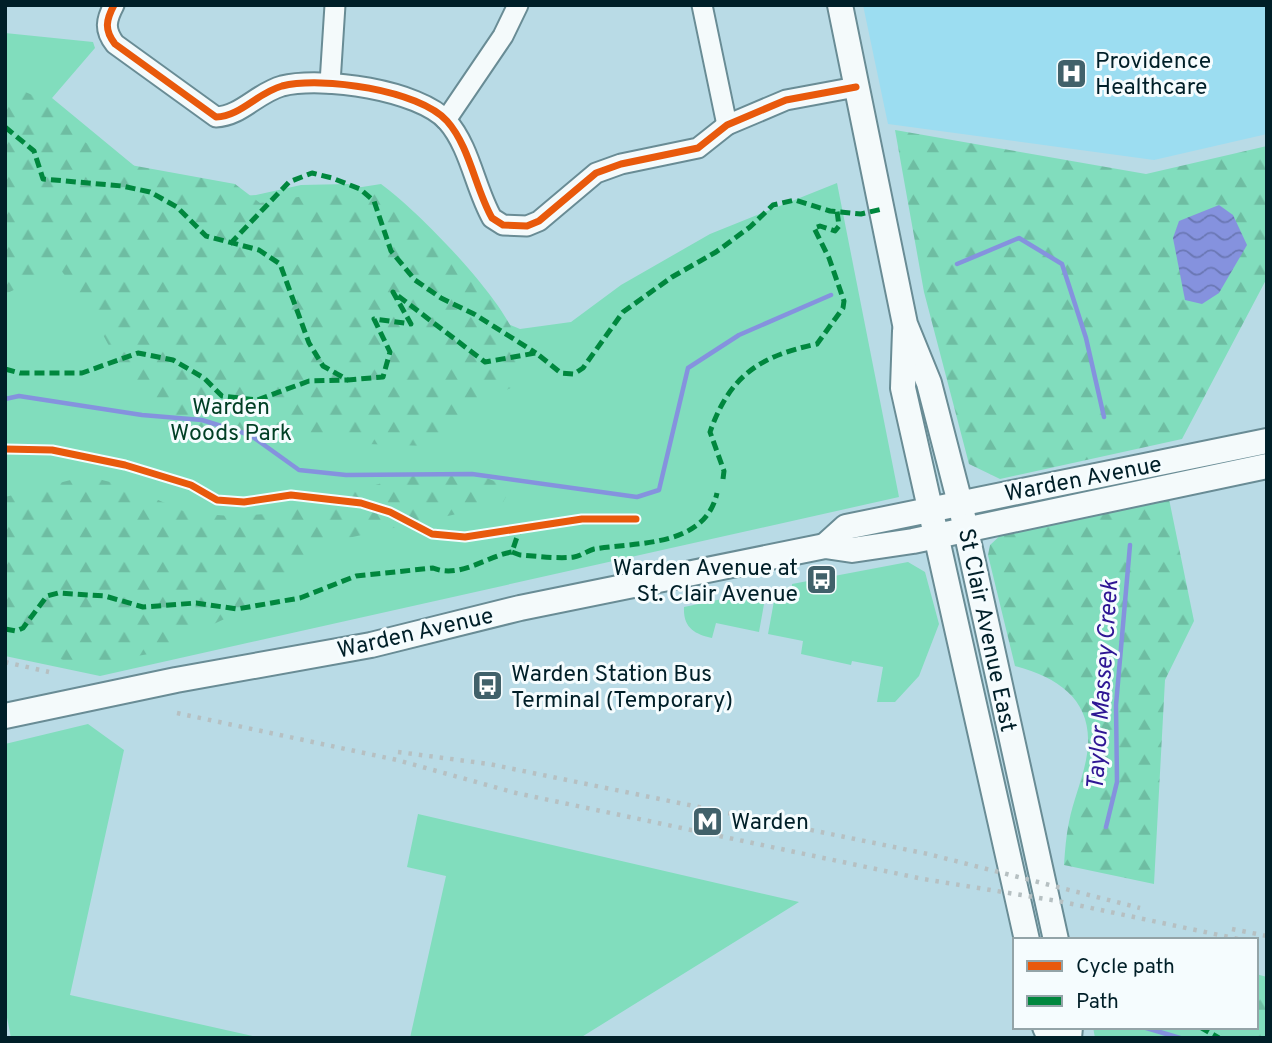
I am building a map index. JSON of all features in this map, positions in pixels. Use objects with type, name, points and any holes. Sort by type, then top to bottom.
[{"type":"main road","name":"St Clair Avenue East","points":[[840,5],[905,324],[929,383],[960,503],[1056,938]]},
{"type":"main road","name":"St Clair Avenue East","points":[[905,324],[902,388],[1027,938]]},
{"type":"main road","name":"Warden Avenue","points":[[825,545],[846,527],[1267,441]]},
{"type":"main road","name":"Warden Avenue","points":[[5,716],[176,680],[371,645],[520,608],[825,545],[852,550],[935,537],[1267,466]]},
{"type":"street","points":[[114,5],[107,18],[107,34],[115,44],[216,117],[230,116],[260,93],[285,85],[330,83],[411,101],[446,120],[461,144],[492,218],[516,228],[539,221],[596,173],[621,164],[698,148],[727,125],[786,100],[856,87]]},
{"type":"street","points":[[330,83],[335,5]]},
{"type":"street","points":[[446,120],[503,36],[518,5]]},
{"type":"street","points":[[702,5],[727,125]]},
{"type":"shaded area","name":"Providence Healthcare","points":[[863,5],[1267,5],[1267,134],[1154,160],[888,124]]},
{"type":"green space","name":"Warden Woods Park","points":[[5,33],[93,42],[95,48],[52,98],[149,178],[197,199],[256,195],[301,185],[348,184],[373,192],[447,299],[520,329],[571,322],[621,285],[710,234],[837,183],[899,497],[100,676],[5,656]]},
{"type":"green space","points":[[5,90],[23,91],[56,105],[85,142],[114,162],[235,184],[260,203],[381,184],[397,196],[452,250],[500,308],[518,346],[521,383],[471,407],[453,428],[428,446],[366,444],[339,437],[201,432],[166,420],[130,385],[86,303],[60,269],[5,294]]},
{"type":"green space","points":[[895,130],[1146,174],[1267,146],[1267,278],[1182,439],[1000,479],[969,464],[924,292]]},
{"type":"green space","points":[[438,471],[477,474],[506,486],[506,497],[502,504],[330,542],[231,616],[149,654],[76,666],[24,642],[5,629],[5,497],[86,476],[126,486],[188,513],[231,516],[282,513],[402,477]]},
{"type":"green space","points":[[1169,499],[1194,621],[1165,680],[1154,884],[1064,865],[1069,822],[1086,760],[1086,724],[1073,697],[1062,687],[1048,678],[1015,666],[988,555],[990,545],[1003,533]]},
{"type":"green space","points":[[908,562],[925,572],[939,624],[919,676],[895,702],[877,702],[883,667],[852,661],[851,665],[801,654],[803,641],[768,634],[776,590],[792,584]]},
{"type":"green space","points":[[760,591],[766,593],[759,632],[716,623],[712,638],[695,632],[688,625],[684,607]]},
{"type":"green space","points":[[88,724],[124,750],[70,995],[261,1038],[11,1038],[5,1007],[5,744]]},
{"type":"green space","points":[[418,814],[799,902],[580,1038],[410,1038],[446,876],[407,867]]},
{"type":"green space","points":[[1258,975],[1267,977],[1267,1038],[1227,1038],[1213,1029],[1258,1029]]},
{"type":"green space","points":[[1093,1029],[1258,1029],[1267,1038],[1095,1038]]},
{"type":"water","points":[[1219,205],[1233,215],[1247,245],[1219,293],[1202,304],[1185,300],[1173,238],[1179,221]]},
{"type":"waterway","name":"Taylor Massey Creek","points":[[957,264],[1019,238],[1062,264],[1086,338],[1104,417]]},
{"type":"waterway","name":"Taylor Massey Creek","points":[[5,399],[19,396],[142,415],[202,420],[250,435],[299,470],[346,475],[472,474],[637,497],[659,490],[688,368],[739,335],[831,295]]},
{"type":"waterway","name":"Taylor Massey Creek","points":[[1106,827],[1117,782],[1116,705],[1130,545]]},
{"type":"waterway","name":"Taylor Massey Creek","points":[[1150,1029],[1180,1038]]},
{"type":"railway","points":[[5,662],[49,672]]},
{"type":"railway","points":[[177,713],[397,760],[516,793],[923,879],[1058,901],[1234,938]]},
{"type":"railway","points":[[398,752],[489,764],[928,854],[1140,908]]},
{"type":"railway","points":[[1232,929],[1267,936]]},
{"type":"marked path","points":[[5,127],[34,151],[43,179],[122,186],[150,192],[177,207],[206,236],[259,250],[280,264],[309,343],[323,366],[348,380],[383,377],[390,352],[374,319],[411,324],[393,292],[485,362],[536,353],[561,373],[574,374],[583,368],[623,312],[672,277],[716,252],[750,227],[773,205],[795,200],[830,211],[861,214],[882,209]]},
{"type":"marked path","points":[[230,244],[289,182],[312,173],[332,178],[360,189],[374,201],[391,251],[415,280],[536,353]]},
{"type":"marked path","points":[[723,479],[724,471],[710,432],[727,396],[738,382],[763,362],[817,344],[843,308],[844,301],[829,258],[814,228],[820,226],[835,231],[839,226],[837,211]]},
{"type":"marked path","points":[[5,369],[20,373],[82,373],[138,353],[173,360],[204,378],[222,396],[257,400],[309,381],[348,380]]},
{"type":"marked path","points":[[512,552],[520,555],[568,558],[594,549],[666,539],[684,533],[698,524],[710,511],[717,493]]},
{"type":"marked path","points":[[5,629],[16,631],[23,628],[47,596],[58,593],[105,596],[143,607],[196,603],[237,609],[300,598],[356,576],[433,568],[453,571],[512,552],[520,528]]},
{"type":"marked path","points":[[1203,1029],[1219,1038]]},
{"type":"cycle path","points":[[114,5],[107,25],[115,44],[216,117],[233,113],[273,89],[299,83],[369,88],[415,101],[434,110],[455,131],[492,218],[503,225],[527,226],[539,221],[596,173],[621,164],[698,148],[727,125],[786,100],[856,87]]},
{"type":"cycle path","points":[[5,449],[52,450],[125,465],[191,485],[217,500],[244,502],[291,495],[361,503],[390,512],[432,534],[465,537],[582,519],[636,519]]},
{"type":"place","name":"Providence Healthcare","points":[[1072,73]]},
{"type":"place","name":"Warden Avenue at St. Clair Avenue","points":[[821,580]]},
{"type":"place","name":"Warden Station Bus Terminal (Temporary)","points":[[488,686]]},
{"type":"place","name":"Warden","points":[[708,821]]}]
